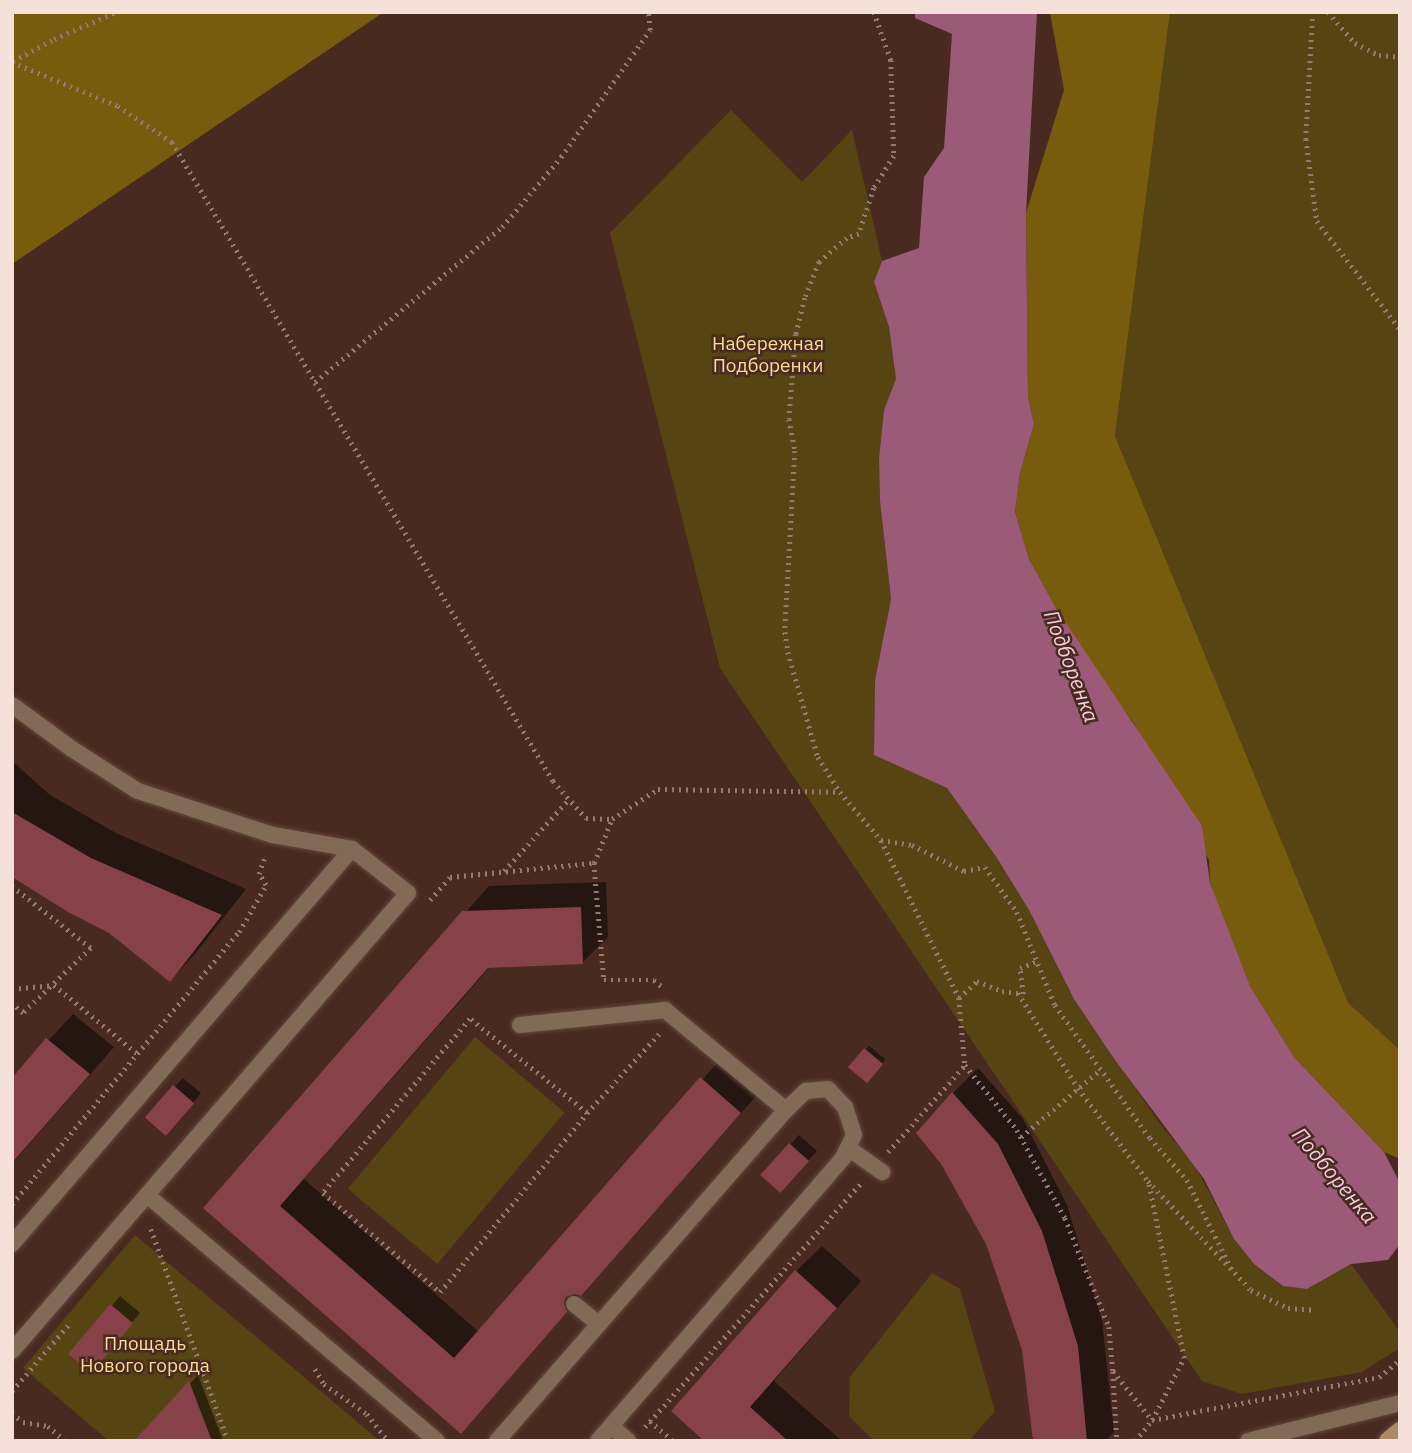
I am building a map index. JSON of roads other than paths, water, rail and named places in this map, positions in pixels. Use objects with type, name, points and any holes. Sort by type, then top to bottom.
[{"type":"main road","points":[[1388,1441],[1400,1432]]},
{"type":"lane","points":[[12,705],[72,749],[138,791],[274,835],[352,849],[408,893],[12,1351]]},
{"type":"lane","points":[[12,1244],[352,849]]},
{"type":"lane","points":[[520,1025],[665,1010],[786,1110]]},
{"type":"lane","points":[[497,1441],[786,1110],[806,1091],[828,1089],[845,1107],[854,1135],[848,1148],[834,1168],[598,1441]]},
{"type":"lane","points":[[848,1148],[878,1170]]},
{"type":"lane","points":[[147,1195],[437,1441]]},
{"type":"lane","points":[[574,1304],[599,1324]]},
{"type":"lane","points":[[1248,1441],[1400,1403]]},
{"type":"lane","points":[[611,1426],[635,1436]]},
{"type":"water","name":"Подборенка","points":[[915,12],[1037,12],[1026,213],[1028,397],[1034,424],[1020,473],[1015,512],[1029,559],[1056,608],[1202,826],[1210,883],[1250,986],[1294,1057],[1384,1152],[1400,1183],[1400,1244],[1388,1260],[1351,1264],[1307,1289],[1283,1286],[1254,1264],[1234,1239],[1204,1179],[1115,1060],[1074,999],[1029,910],[997,858],[947,788],[874,755],[875,680],[891,599],[880,501],[879,458],[884,410],[896,379],[889,327],[874,282],[882,261],[919,248],[924,177],[944,148],[952,34],[915,18]]},
{"type":"park label","name":"Набережная Подборенки","points":[[768,355]]},
{"type":"park label","name":"Площадь Нового города","points":[[145,1355]]}]
